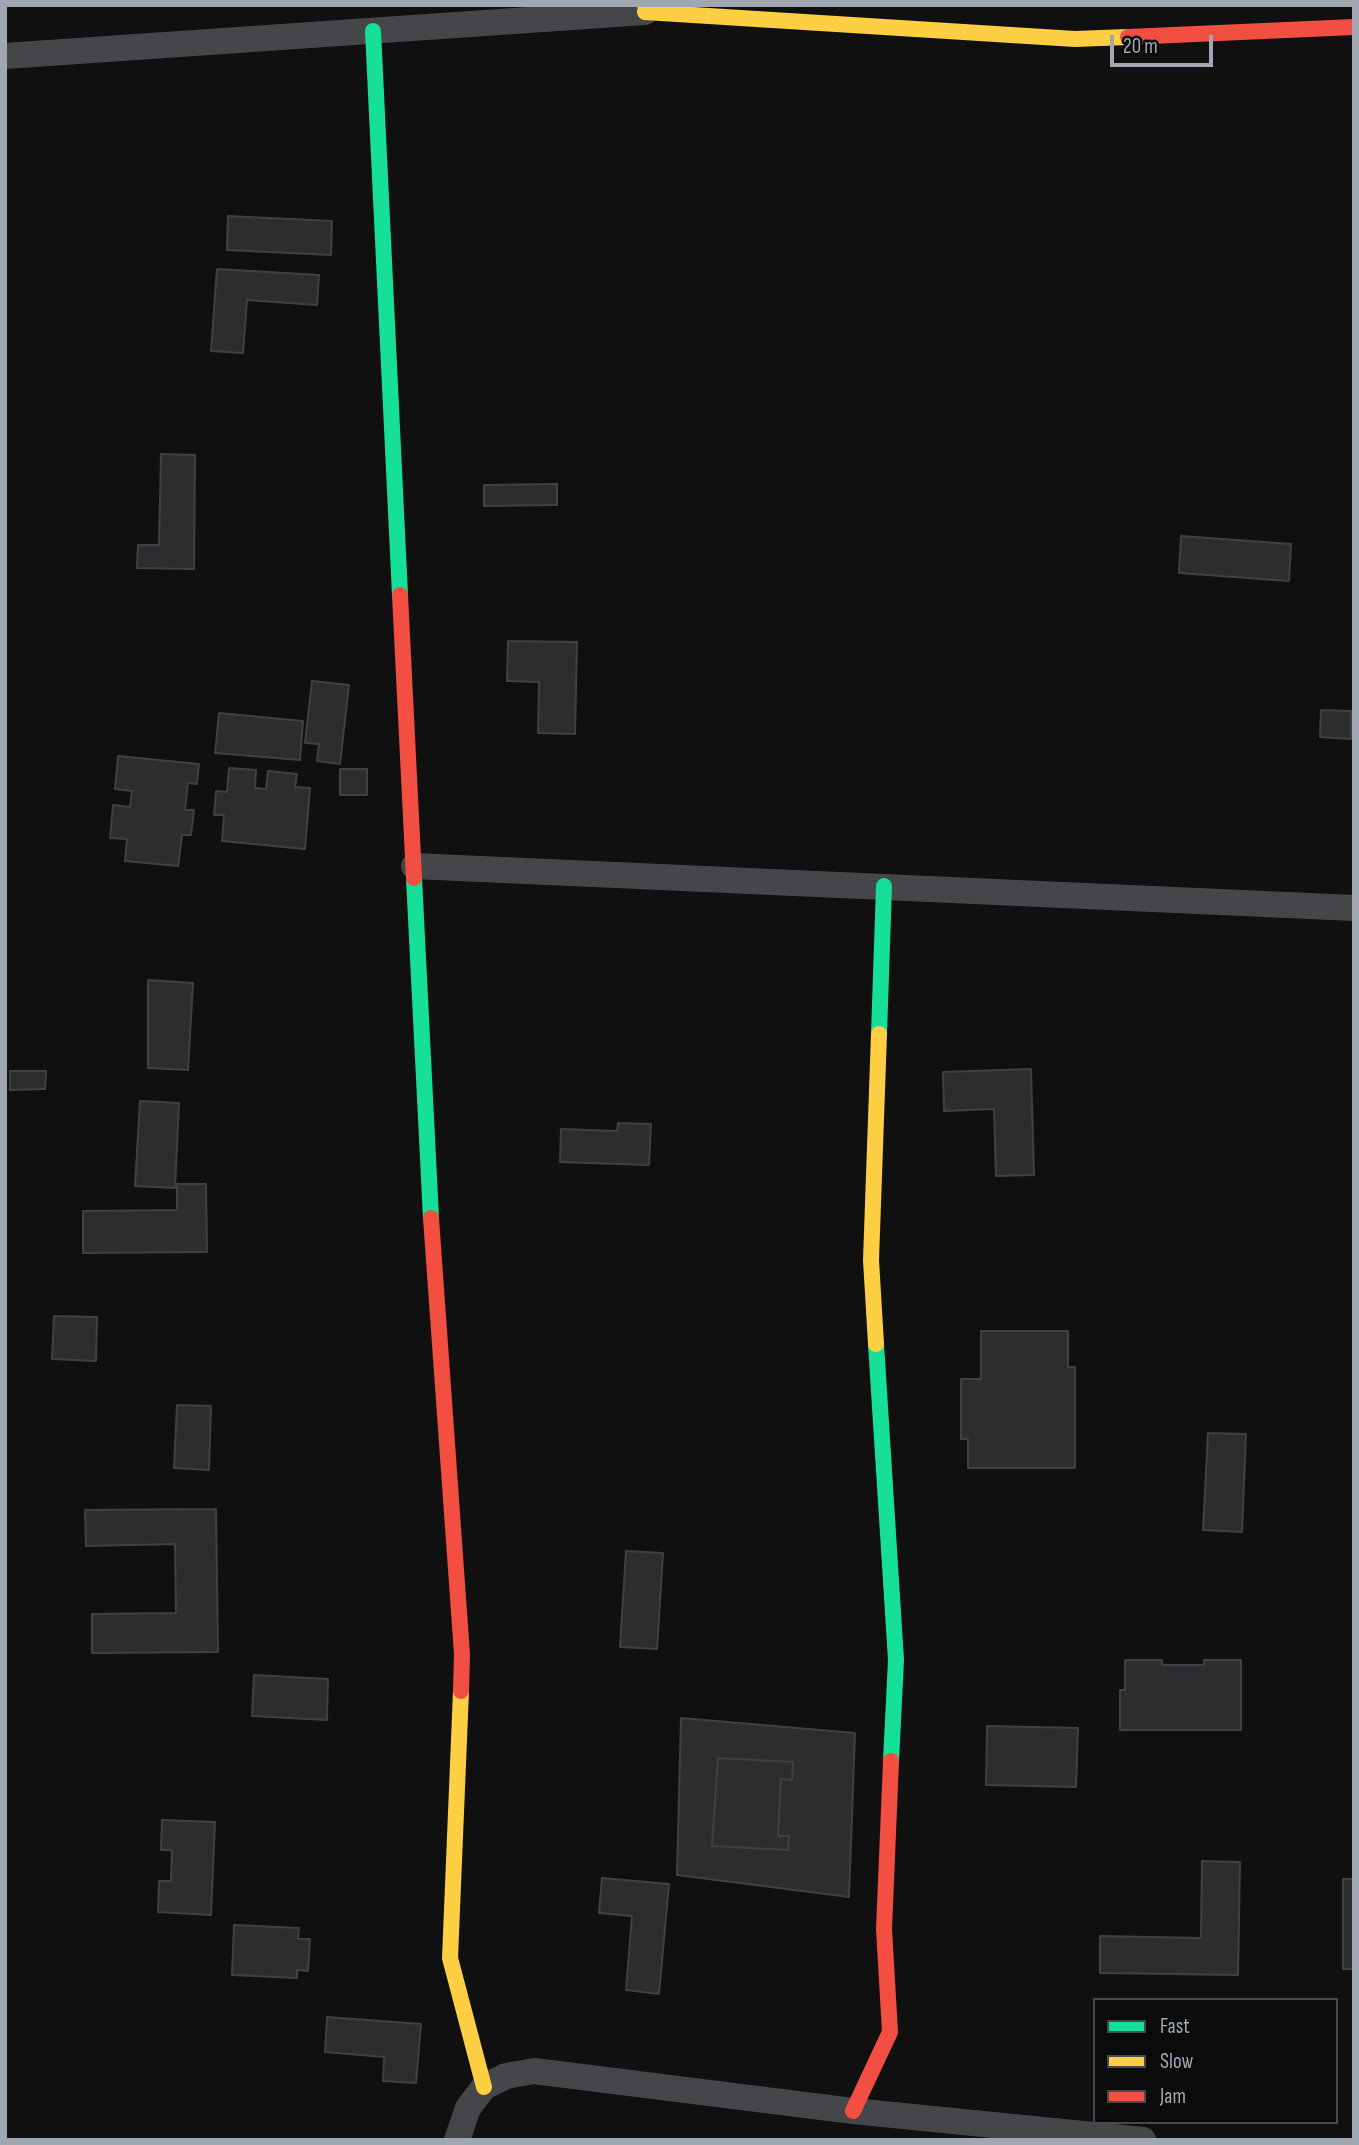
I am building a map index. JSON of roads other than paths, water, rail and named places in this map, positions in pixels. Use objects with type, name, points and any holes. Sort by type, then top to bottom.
[{"type":"street","points":[[5,55],[373,31],[646,8],[1074,39],[1354,27]]},
{"type":"street","points":[[373,31],[433,1268],[462,1654],[450,1958],[484,2087]]},
{"type":"street","points":[[414,866],[1354,908]]},
{"type":"street","points":[[853,2111],[890,2032],[884,1929],[896,1660],[871,1260],[884,886]]},
{"type":"street","points":[[457,2140],[468,2108],[484,2087],[506,2076],[534,2071],[853,2111],[1143,2140]]}]
